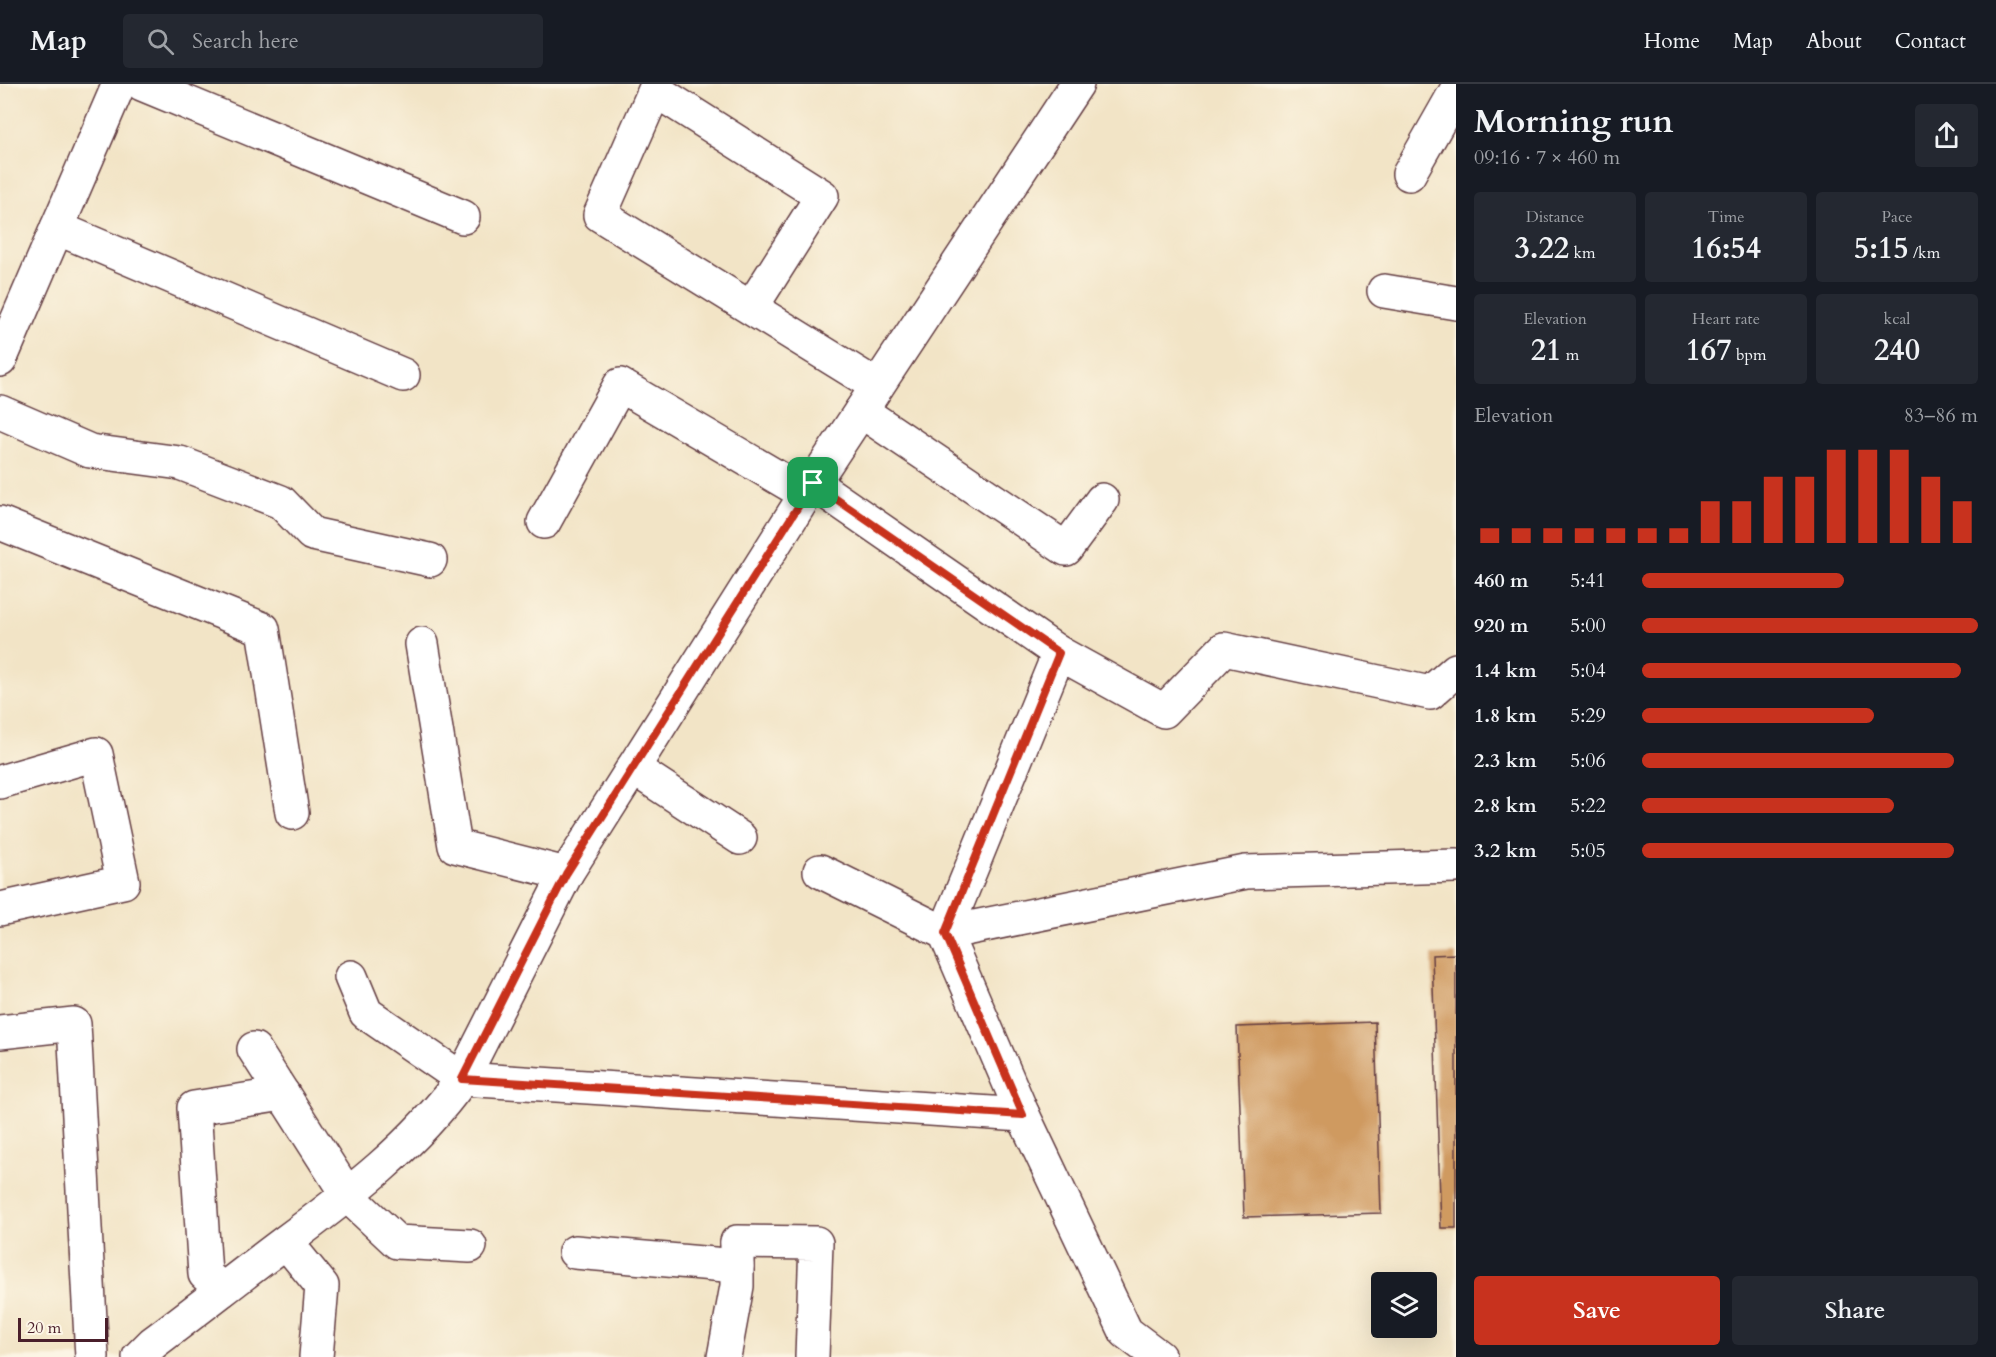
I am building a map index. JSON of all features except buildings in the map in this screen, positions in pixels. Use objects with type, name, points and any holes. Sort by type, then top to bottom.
[{"type":"street","points":[[1,357],[119,84]]},
{"type":"street","points":[[142,84],[463,217]]},
{"type":"street","points":[[139,1357],[153,1343],[348,1196],[417,1135],[462,1079],[566,874],[809,488],[1077,84]]},
{"type":"street","points":[[751,308],[822,196],[655,90],[600,215],[751,308],[1066,549],[1102,500]]},
{"type":"street","points":[[1408,174],[1456,91]]},
{"type":"street","points":[[57,228],[403,375]]},
{"type":"street","points":[[1384,291],[1456,303]]},
{"type":"street","points":[[544,522],[620,385],[809,488],[1059,653],[1164,711],[1224,649],[1430,693],[1456,670]]},
{"type":"street","points":[[0,412],[90,451],[180,463],[281,502],[312,534],[430,560]]},
{"type":"street","points":[[0,523],[263,629],[292,813]]},
{"type":"street","points":[[422,644],[454,846],[566,874]]},
{"type":"street","points":[[1059,653],[945,933],[1023,1115],[1126,1332],[1159,1357]]},
{"type":"street","points":[[0,782],[96,754],[123,882],[0,909]]},
{"type":"street","points":[[633,768],[740,838]]},
{"type":"street","points":[[820,871],[945,933],[1246,872],[1456,866]]},
{"type":"street","points":[[351,977],[366,1013],[462,1079],[1023,1115]]},
{"type":"street","points":[[0,1032],[74,1024],[92,1357]]},
{"type":"street","points":[[254,1049],[348,1196],[397,1242],[470,1246]]},
{"type":"street","points":[[222,1290],[205,1274],[194,1108],[283,1094]]},
{"type":"street","points":[[286,1242],[322,1286],[316,1357]]},
{"type":"street","points":[[575,1252],[816,1243],[812,1357]]},
{"type":"street","points":[[724,1357],[737,1286],[737,1246]]},
{"type":"route","points":[[813,483],[1059,653],[945,933],[1023,1115],[462,1079],[566,874],[813,483]]}]
